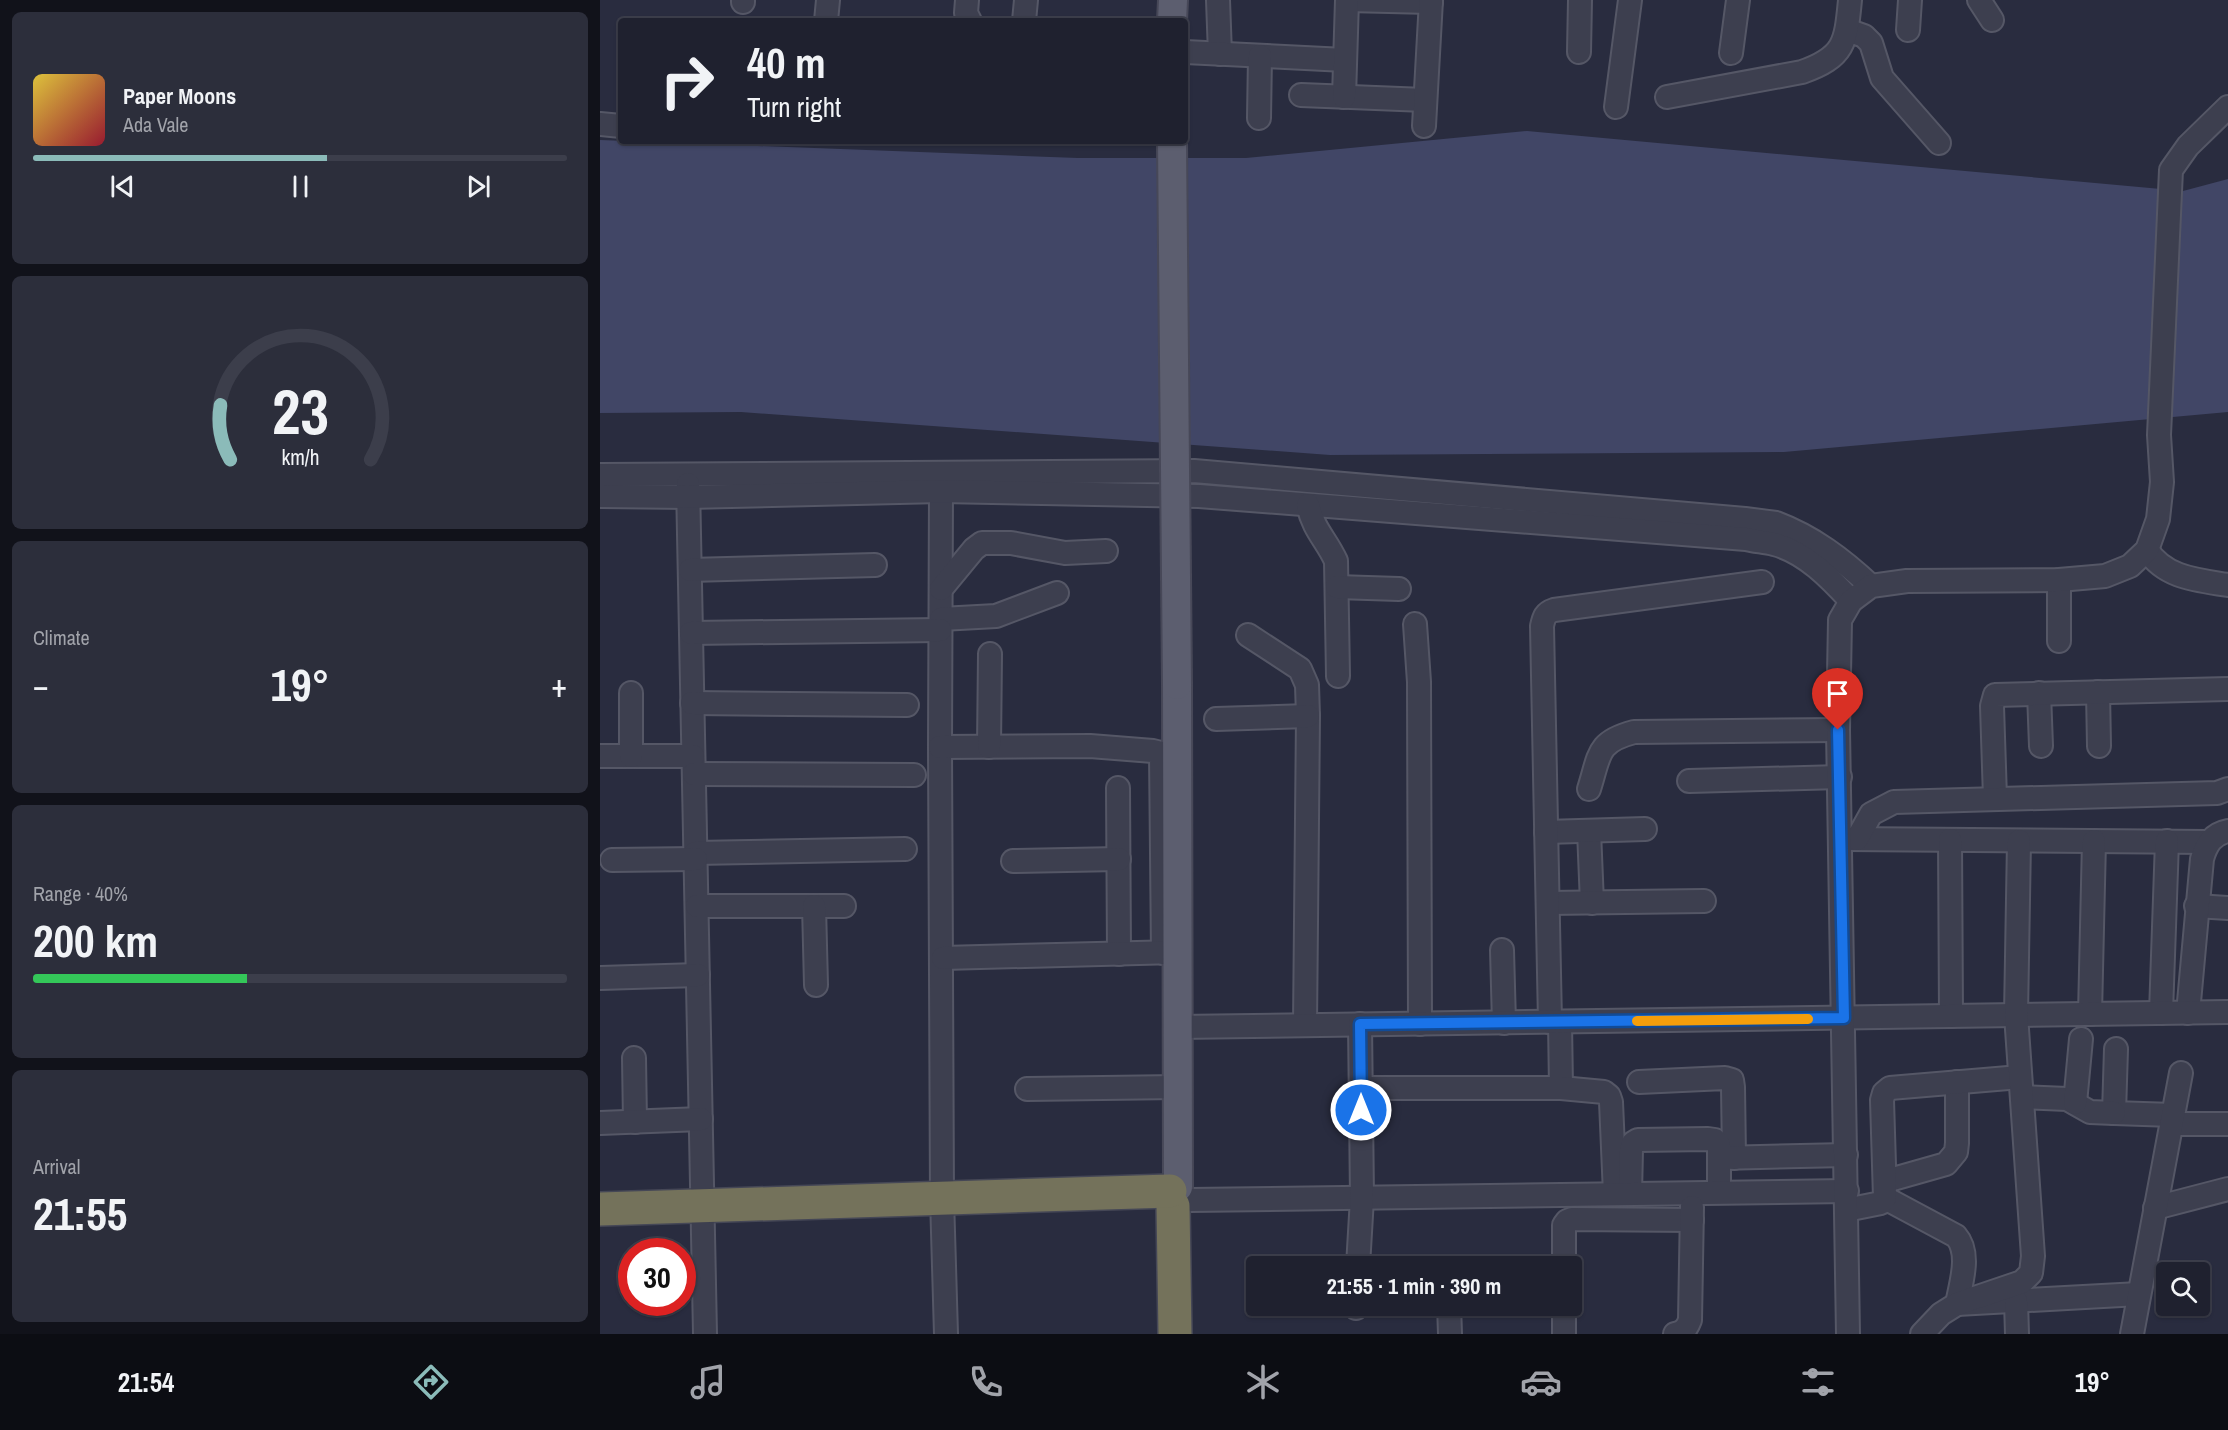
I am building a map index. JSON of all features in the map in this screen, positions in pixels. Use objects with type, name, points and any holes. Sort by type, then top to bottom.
[{"type":"highway","points":[[600,1209],[703,1213],[1177,1199]]},
{"type":"highway","points":[[1174,1334],[1177,1199]]},
{"type":"highway","points":[[1177,1199],[1188,1259],[1190,1334]]},
{"type":"highway","points":[[600,1224],[703,1213]]},
{"type":"main road","points":[[1172,18],[1173,0]]},
{"type":"main road","points":[[1172,144],[1177,685],[1170,952],[1178,1027],[1177,1199]]},
{"type":"street","points":[[826,18],[828,0]]},
{"type":"street","points":[[967,0],[966,13],[968,18]]},
{"type":"street","points":[[1024,18],[1026,0]]},
{"type":"street","points":[[1218,0],[1220,54]]},
{"type":"street","points":[[1344,97],[1347,0],[1431,1],[1424,126]]},
{"type":"street","points":[[1579,52],[1580,0]]},
{"type":"street","points":[[1616,107],[1630,0]]},
{"type":"street","points":[[1731,53],[1738,0]]},
{"type":"street","points":[[1667,97],[1802,72],[1823,64],[1838,50],[1847,30],[1850,0]]},
{"type":"street","points":[[1908,30],[1910,0]]},
{"type":"street","points":[[1979,0],[1992,20]]},
{"type":"street","points":[[1847,30],[1864,36],[1870,43],[1882,78],[1939,143]]},
{"type":"street","points":[[1188,52],[1345,60]]},
{"type":"street","points":[[1259,118],[1260,56]]},
{"type":"street","points":[[1301,95],[1425,100]]},
{"type":"street","points":[[1848,1334],[1844,1018],[1849,839],[1840,777],[1838,730],[1840,620],[1851,601],[1871,586],[1907,581],[2059,580],[2105,576],[2130,566],[2147,550],[2158,519],[2162,482],[2158,435],[2171,170],[2188,146],[2228,107]]},
{"type":"street","points":[[600,124],[618,126]]},
{"type":"street","points":[[600,475],[1194,471],[1745,519],[1776,524],[1800,532],[1847,564],[1871,586]]},
{"type":"street","points":[[688,474],[705,1334]]},
{"type":"street","points":[[941,491],[940,747],[946,1334]]},
{"type":"street","points":[[600,496],[688,497],[941,491],[1198,496],[1746,539],[1775,544],[1794,552],[1834,582],[1851,601]]},
{"type":"street","points":[[1308,505],[1318,532],[1332,551],[1336,561],[1338,676]]},
{"type":"street","points":[[941,589],[974,549],[982,543],[1011,543],[1065,553],[1106,551]]},
{"type":"street","points":[[2147,550],[2153,560],[2180,576],[2228,585]]},
{"type":"street","points":[[690,570],[875,565]]},
{"type":"street","points":[[2059,580],[2059,641]]},
{"type":"street","points":[[1561,1088],[1548,903],[1542,626],[1546,613],[1554,610],[1762,582]]},
{"type":"street","points":[[1337,586],[1399,589]]},
{"type":"street","points":[[691,633],[940,625],[996,616],[1057,593]]},
{"type":"street","points":[[1415,624],[1419,682],[1420,1024]]},
{"type":"street","points":[[1248,635],[1300,669],[1307,685],[1305,1025]]},
{"type":"street","points":[[989,747],[990,654]]},
{"type":"street","points":[[1995,798],[1993,699],[1995,695],[2000,693],[2228,689]]},
{"type":"street","points":[[2098,692],[2099,746]]},
{"type":"street","points":[[631,693],[631,756]]},
{"type":"street","points":[[2038,693],[2041,746]]},
{"type":"street","points":[[692,703],[907,705]]},
{"type":"street","points":[[1216,719],[1308,716]]},
{"type":"street","points":[[1589,789],[1602,751],[1607,742],[1617,736],[1634,732],[1838,730]]},
{"type":"street","points":[[940,747],[1090,747],[1161,753],[1170,952],[943,958]]},
{"type":"street","points":[[600,756],[631,756],[694,765],[914,775]]},
{"type":"street","points":[[1689,781],[1840,777]]},
{"type":"street","points":[[1118,788],[1119,954]]},
{"type":"street","points":[[1849,839],[1870,814],[1894,802],[2217,793],[2228,789]]},
{"type":"street","points":[[1546,832],[1645,829]]},
{"type":"street","points":[[1589,831],[1592,903]]},
{"type":"street","points":[[1849,839],[2207,842],[2228,831]]},
{"type":"street","points":[[1950,840],[1951,1016]]},
{"type":"street","points":[[1922,1334],[1941,1314],[1957,1304],[2022,1282],[2031,1273],[2033,1256],[2016,1016],[2019,841]]},
{"type":"street","points":[[2090,1014],[2094,841]]},
{"type":"street","points":[[2161,1013],[2167,842]]},
{"type":"street","points":[[2188,1013],[2196,906],[2202,859],[2207,842]]},
{"type":"street","points":[[612,860],[905,849]]},
{"type":"street","points":[[1013,861],[1119,859]]},
{"type":"street","points":[[1548,903],[1704,901]]},
{"type":"street","points":[[697,906],[844,906]]},
{"type":"street","points":[[813,906],[816,985]]},
{"type":"street","points":[[2196,906],[2228,908]]},
{"type":"street","points":[[1502,950],[1504,1023]]},
{"type":"street","points":[[600,978],[698,975]]},
{"type":"street","points":[[1178,1027],[2228,1012]]},
{"type":"street","points":[[1359,1256],[1362,1198],[1360,1024]]},
{"type":"street","points":[[2075,1103],[2081,1039]]},
{"type":"street","points":[[2114,1113],[2116,1049]]},
{"type":"street","points":[[634,1058],[635,1122]]},
{"type":"street","points":[[2132,1334],[2181,1073]]},
{"type":"street","points":[[1639,1082],[1725,1078],[1731,1080],[1733,1087],[1727,1158],[1719,1192]]},
{"type":"street","points":[[1886,1190],[1946,1164],[1952,1158],[1957,1143],[1956,1082]]},
{"type":"street","points":[[1177,1199],[1719,1192],[1881,1203],[1886,1190],[1882,1100],[1884,1093],[1890,1088],[1956,1082],[2021,1087],[2067,1100],[2090,1112],[2228,1124]]},
{"type":"street","points":[[1027,1089],[1178,1087]]},
{"type":"street","points":[[1360,1088],[1561,1088],[1604,1092],[1609,1096],[1622,1194]]},
{"type":"street","points":[[600,1123],[701,1119]]},
{"type":"street","points":[[1622,1194],[1633,1143],[1638,1140],[1715,1140],[1727,1158]]},
{"type":"street","points":[[1727,1158],[1846,1155]]},
{"type":"street","points":[[1886,1190],[1962,1242],[1964,1253],[1957,1304]]},
{"type":"street","points":[[2155,1208],[2228,1190]]},
{"type":"street","points":[[1675,1334],[1682,1332],[1690,1320],[1693,1193]]},
{"type":"street","points":[[1564,1256],[1564,1226],[1572,1219],[1692,1220]]},
{"type":"street","points":[[1957,1304],[2139,1294]]},
{"type":"street","points":[[2016,1301],[2017,1334]]},
{"type":"street","points":[[1449,1316],[1450,1334]]},
{"type":"street","points":[[1564,1316],[1564,1334]]},
{"type":"water","points":[[1527,131],[2183,191],[2228,179],[2228,412],[1784,452],[1330,455],[741,412],[600,413],[600,140],[618,141],[618,144],[706,144],[1078,158],[1246,158]]},
{"type":"slow traffic","points":[[1637,1021],[1808,1019]]},
{"type":"route","points":[[1361,1110],[1360,1024],[1844,1018],[1838,730]]}]
